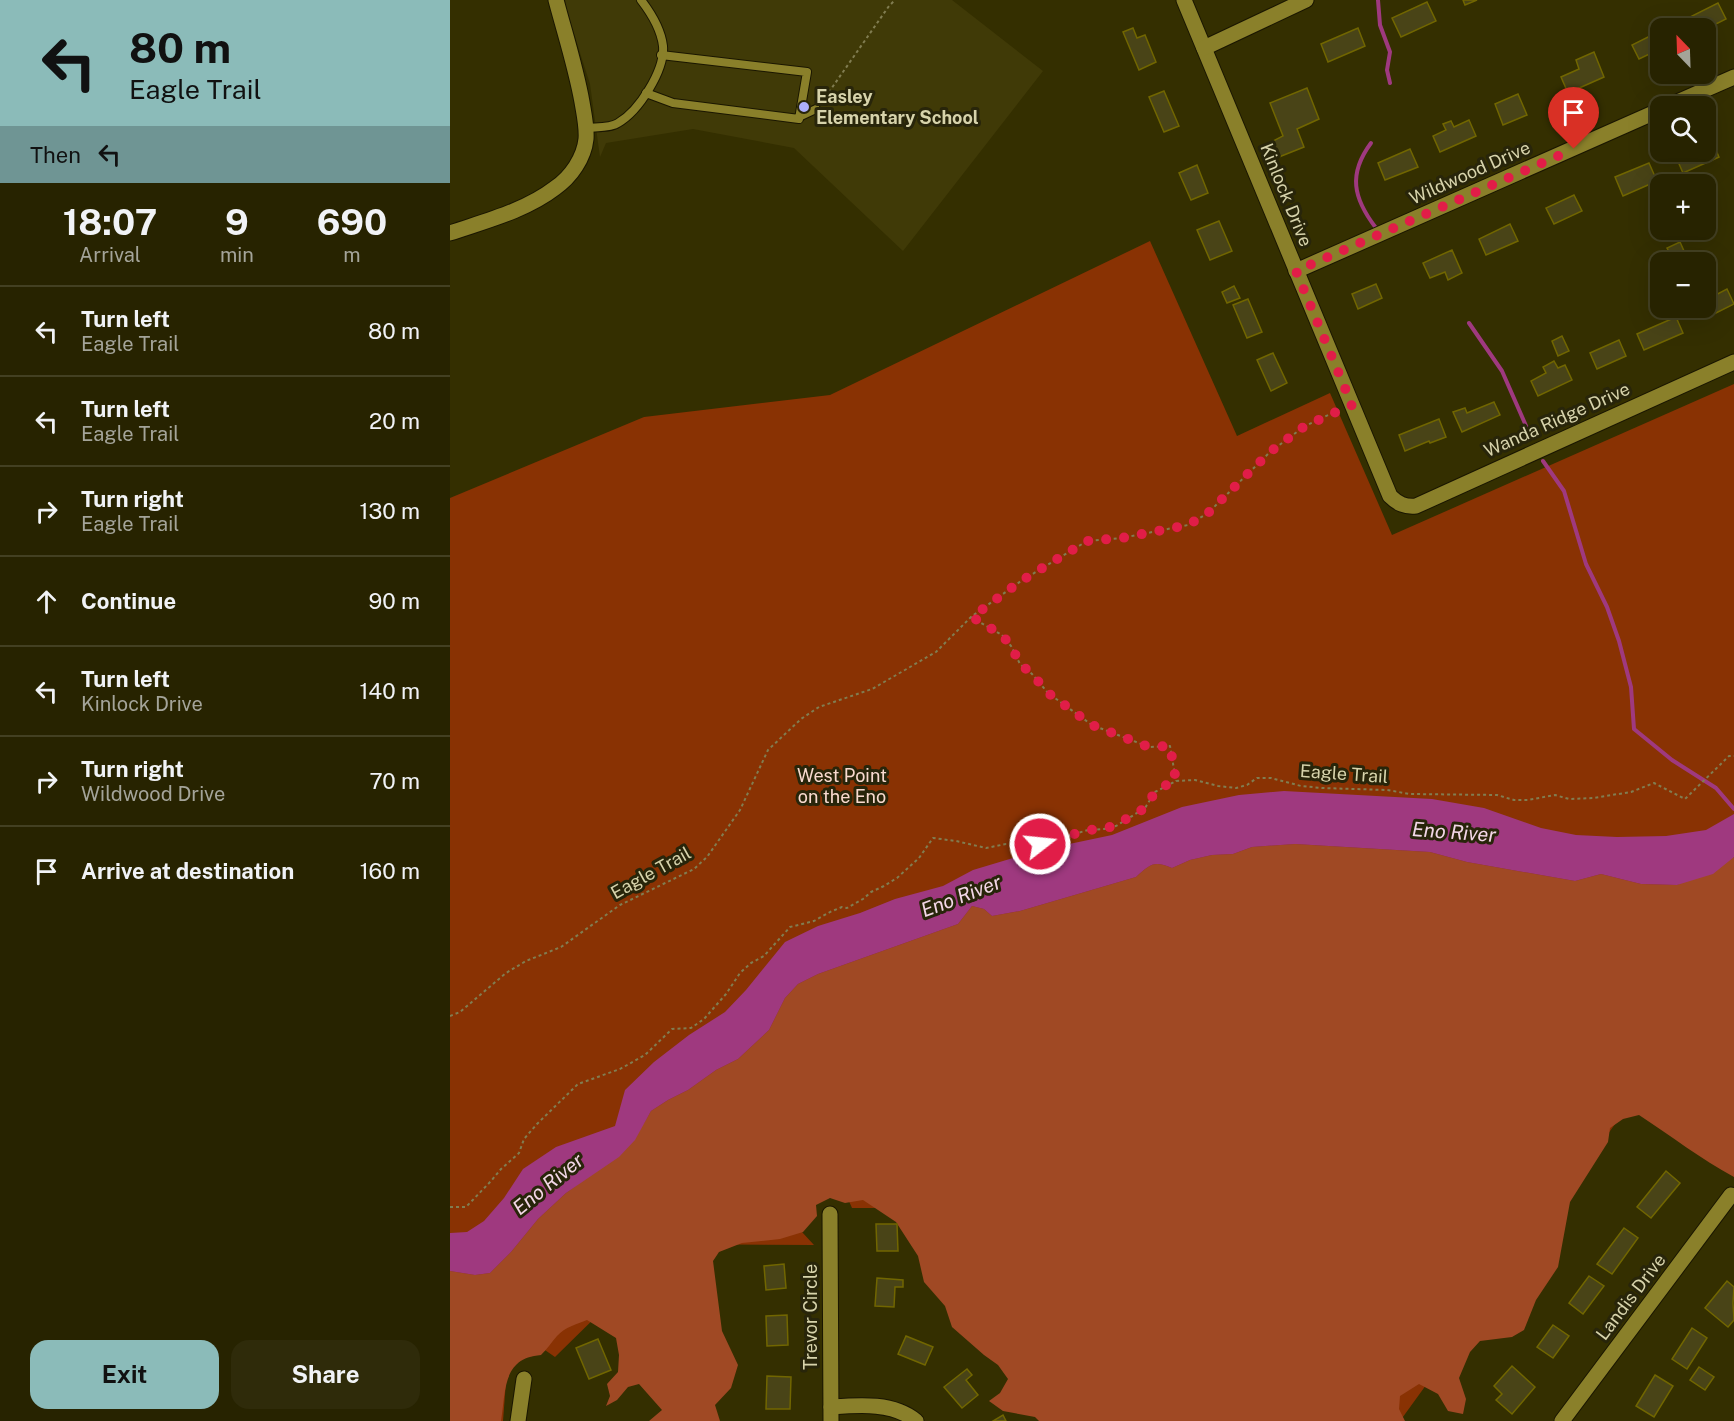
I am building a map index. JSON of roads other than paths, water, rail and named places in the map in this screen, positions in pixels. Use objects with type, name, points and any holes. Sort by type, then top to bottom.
[{"type":"street","points":[[450,233],[530,203],[557,187],[581,158],[586,140],[586,128],[579,85],[556,0]]},
{"type":"street","name":"Kinlock Drive","points":[[1184,0],[1390,496],[1395,502]]},
{"type":"street","points":[[1204,48],[1306,0]]},
{"type":"street","points":[[1691,96],[1734,77]]},
{"type":"street","name":"Wildwood Drive","points":[[1296,271],[1650,114]]},
{"type":"street","name":"Wanda Ridge Drive","points":[[1395,502],[1408,507],[1416,506],[1734,362]]},
{"type":"street","name":"Landis Drive","points":[[1562,1421],[1731,1195]]},
{"type":"street","name":"Trevor Circle","points":[[830,1214],[831,1414]]},
{"type":"street","points":[[518,1421],[524,1379]]},
{"type":"street","points":[[831,1414],[850,1406],[884,1407],[897,1410],[916,1421]]},
{"type":"lane","points":[[586,128],[617,124],[640,103],[658,75],[663,46],[653,16],[641,0]]},
{"type":"lane","points":[[662,55],[807,72],[799,117]]},
{"type":"lane","points":[[646,93],[673,103],[798,118],[816,109]]},
{"type":"water","name":"Eno River","points":[[1284,791],[1432,799],[1484,808],[1541,828],[1576,835],[1666,836],[1706,830],[1734,814],[1734,857],[1713,874],[1677,885],[1641,884],[1601,874],[1575,881],[1467,862],[1430,852],[1295,844],[1252,847],[1233,854],[1212,855],[1190,860],[1172,868],[1156,864],[1145,869],[1136,877],[1020,911],[992,916],[984,909],[972,906],[958,924],[818,974],[798,984],[785,998],[769,1030],[738,1059],[716,1070],[688,1090],[651,1111],[635,1140],[619,1157],[566,1193],[538,1219],[490,1273],[475,1275],[450,1271],[450,1233],[467,1232],[484,1221],[504,1198],[523,1169],[556,1147],[615,1126],[625,1090],[654,1062],[689,1035],[725,1012],[785,942],[818,926],[895,899],[943,886],[973,870],[1036,851],[1112,835],[1182,807],[1239,795]]},
{"type":"waterway","points":[[1378,0],[1380,25],[1390,52],[1387,70],[1390,83]]},
{"type":"waterway","points":[[1371,143],[1359,165],[1356,186],[1362,206],[1376,228]]},
{"type":"waterway","points":[[1469,323],[1502,371],[1530,435]]},
{"type":"waterway","points":[[1543,461],[1564,491],[1586,564],[1607,607],[1619,641],[1631,687],[1634,729],[1672,760],[1716,788],[1734,809]]},
{"type":"place","name":"Easley Elementary School","points":[[804,107]]},
{"type":"park label","name":"West Point on the Eno","points":[[842,786]]}]
